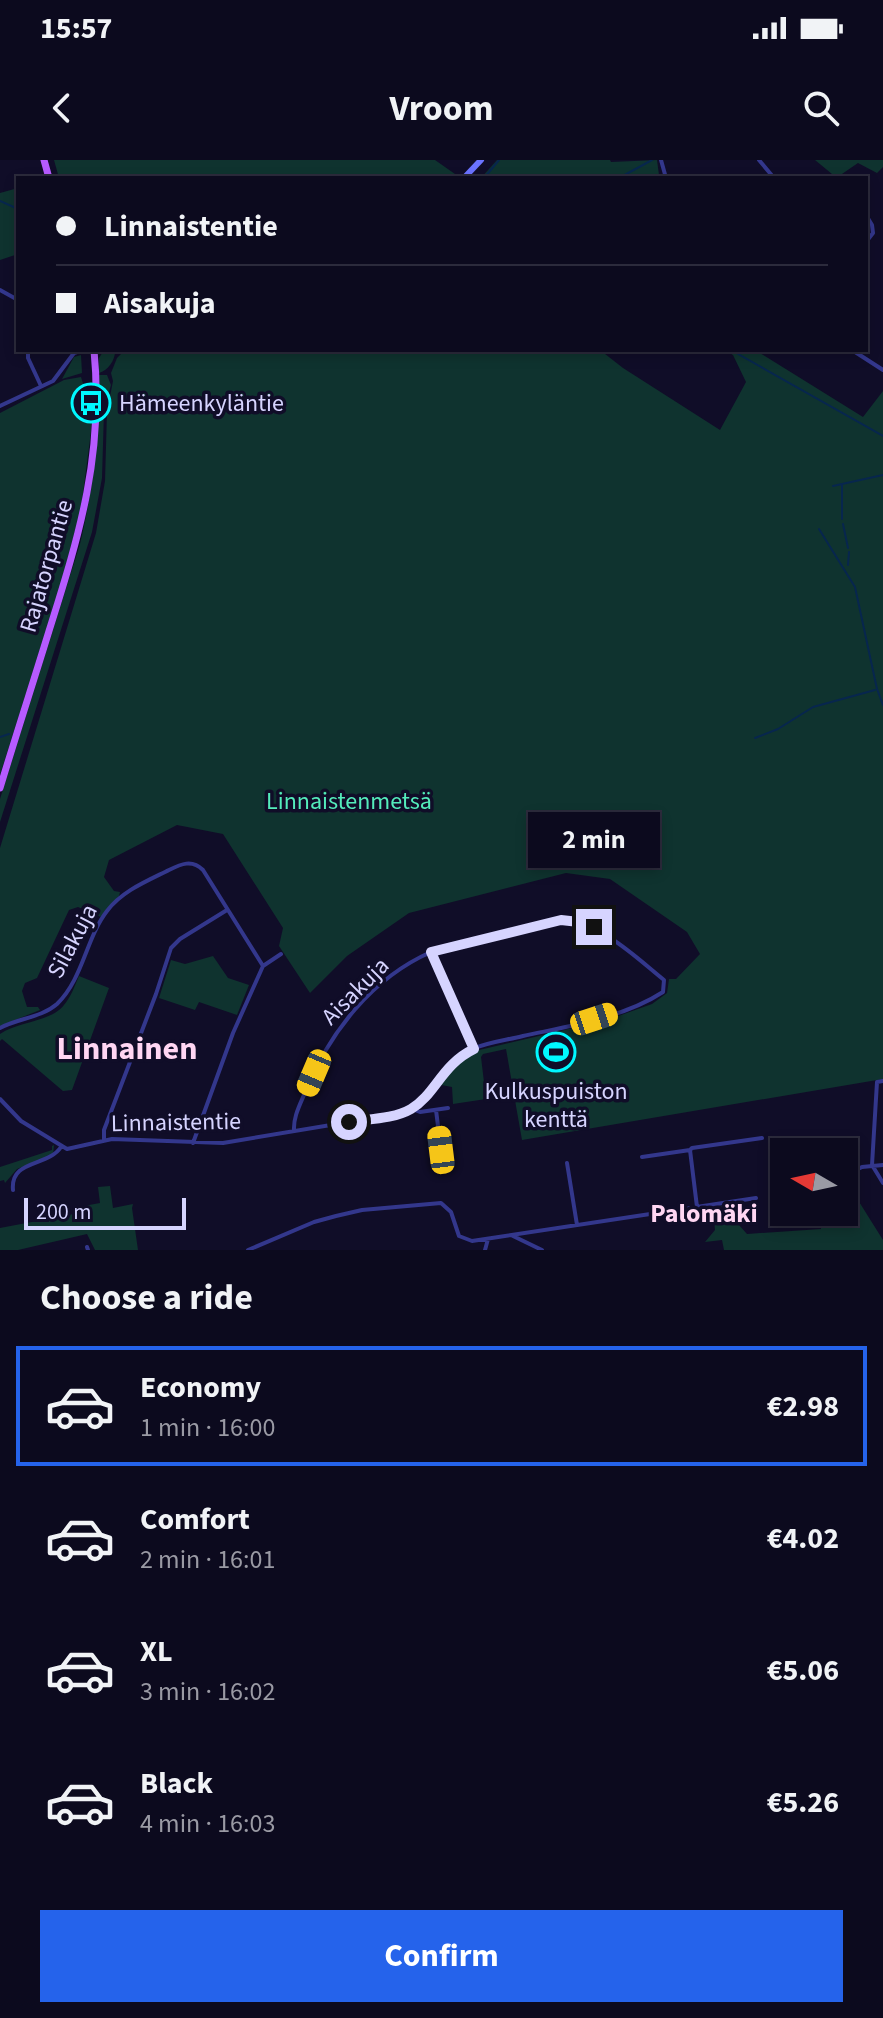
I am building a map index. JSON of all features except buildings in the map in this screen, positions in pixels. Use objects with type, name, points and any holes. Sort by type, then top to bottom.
[{"type":"main road","name":"Rajatorpantie","points":[[0,788],[89,491],[97,421],[94,352]]},
{"type":"street","points":[[466,176],[481,160]]},
{"type":"street","points":[[759,160],[772,176]]},
{"type":"street","points":[[868,220],[873,233],[868,239]]},
{"type":"street","points":[[28,352],[41,386]]},
{"type":"street","points":[[0,406],[56,378],[77,352]]},
{"type":"street","points":[[855,352],[883,370]]},
{"type":"street","name":"Silakuja","points":[[0,1028],[21,1018],[41,1014],[59,1001],[84,961],[102,918],[113,904],[135,887],[177,866],[193,864],[203,870],[263,966]]},
{"type":"street","points":[[104,1140],[104,1130],[171,948],[227,910]]},
{"type":"street","name":"Aisakuja","points":[[294,1131],[296,1115],[309,1084],[337,1031],[375,990],[408,964],[431,952],[561,920],[579,922],[594,927],[664,980],[663,992],[655,997],[603,1016],[474,1049]]},
{"type":"street","points":[[412,1109],[447,1067],[474,1049],[431,952]]},
{"type":"street","points":[[193,1143],[233,1033],[263,966],[281,954]]},
{"type":"street","points":[[880,1082],[872,1165],[883,1183]]},
{"type":"street","points":[[0,1099],[21,1121],[61,1147]]},
{"type":"street","name":"Linnaistentie","points":[[13,1190],[13,1178],[17,1172],[29,1164],[53,1157],[61,1147],[77,1148],[104,1140],[223,1143],[412,1109],[420,1112],[448,1108]]},
{"type":"street","points":[[436,1110],[441,1150]]},
{"type":"street","points":[[642,1157],[762,1138]]},
{"type":"street","points":[[690,1150],[697,1207]]},
{"type":"street","points":[[567,1163],[577,1225]]},
{"type":"street","points":[[858,1170],[883,1165]]},
{"type":"street","points":[[248,1250],[314,1222],[362,1210],[437,1203],[448,1207],[459,1236],[472,1241],[756,1198]]},
{"type":"street","points":[[511,1235],[542,1250]]},
{"type":"street","points":[[485,1250],[488,1239]]},
{"type":"green space","points":[[54,160],[435,160],[455,174],[454,176],[58,176]]},
{"type":"green space","points":[[497,160],[657,160],[659,175],[656,176],[483,176]]},
{"type":"green space","points":[[815,160],[883,160],[883,167],[877,173],[858,163],[839,176]]},
{"type":"green space","points":[[16,189],[16,255],[0,260],[0,193]]},
{"type":"green space","points":[[103,352],[115,352],[108,367],[99,373],[99,358]]},
{"type":"green space","name":"Linnaistenmetsä","points":[[123,352],[603,352],[720,430],[746,382],[733,355],[728,352],[758,352],[863,417],[883,391],[883,1079],[522,1140],[506,1049],[481,1057],[486,1099],[453,1104],[452,1087],[436,1084],[454,1064],[475,1051],[607,1020],[652,1004],[667,993],[669,979],[676,979],[700,954],[687,932],[610,879],[566,873],[409,913],[347,956],[310,993],[279,946],[283,928],[223,834],[177,825],[109,860],[104,877],[114,891],[120,892],[119,896],[101,917],[78,907],[69,910],[37,978],[25,983],[22,991],[27,1007],[38,1007],[40,1010],[0,1026],[0,848],[96,533],[105,481],[107,412],[113,381],[111,373]]},
{"type":"green space","points":[[81,355],[82,373],[62,379],[74,357]]},
{"type":"green space","points":[[99,375],[107,375],[111,385],[104,411],[102,478],[92,532],[0,822],[0,799],[80,544],[95,460]]},
{"type":"green space","points":[[81,377],[93,416],[81,509],[61,583],[0,775],[0,413],[64,380]]},
{"type":"green space","points":[[213,956],[228,978],[249,985],[237,1015],[199,1002],[195,1010],[159,998],[171,960],[185,964]]},
{"type":"green space","points":[[79,976],[109,988],[72,1090],[63,1091],[2,1039],[0,1041],[0,1034],[58,1011],[69,998]]},
{"type":"green space","points":[[54,1145],[53,1155],[17,1169],[5,1183],[4,1180],[0,1181],[0,1167],[52,1150]]},
{"type":"green space","points":[[110,1186],[113,1208],[133,1204],[138,1250],[95,1250],[87,1234],[18,1250],[0,1250],[0,1228],[79,1213],[78,1207],[100,1203],[98,1187]]},
{"type":"green space","points":[[858,1200],[883,1240],[883,1250],[724,1250],[722,1240],[705,1242],[715,1230],[713,1208],[737,1203],[739,1225],[747,1234],[821,1229],[821,1226],[858,1226]]},
{"type":"waterway","points":[[486,176],[499,160]]},
{"type":"waterway","points":[[623,176],[652,160]]},
{"type":"waterway","points":[[0,201],[16,208]]},
{"type":"waterway","points":[[735,352],[883,436]]},
{"type":"waterway","points":[[833,486],[883,475]]},
{"type":"waterway","points":[[842,485],[842,519]]},
{"type":"waterway","points":[[843,524],[848,548]]},
{"type":"waterway","points":[[819,529],[855,587],[883,705]]},
{"type":"waterway","points":[[848,565],[849,552]]},
{"type":"waterway","points":[[755,738],[778,729],[813,707],[875,690]]},
{"type":"waterway","points":[[0,737],[9,734]]},
{"type":"place","name":"Hämeenkyläntie","points":[[91,403]]},
{"type":"place","name":"Kulkuspuiston kenttä","points":[[556,1052]]},
{"type":"district","name":"Linnainen","points":[[127,1048]]},
{"type":"district","name":"Palomäki","points":[[704,1213]]},
{"type":"route","points":[[349,1122],[412,1109],[447,1067],[474,1049],[431,952],[561,920],[594,927]]}]
